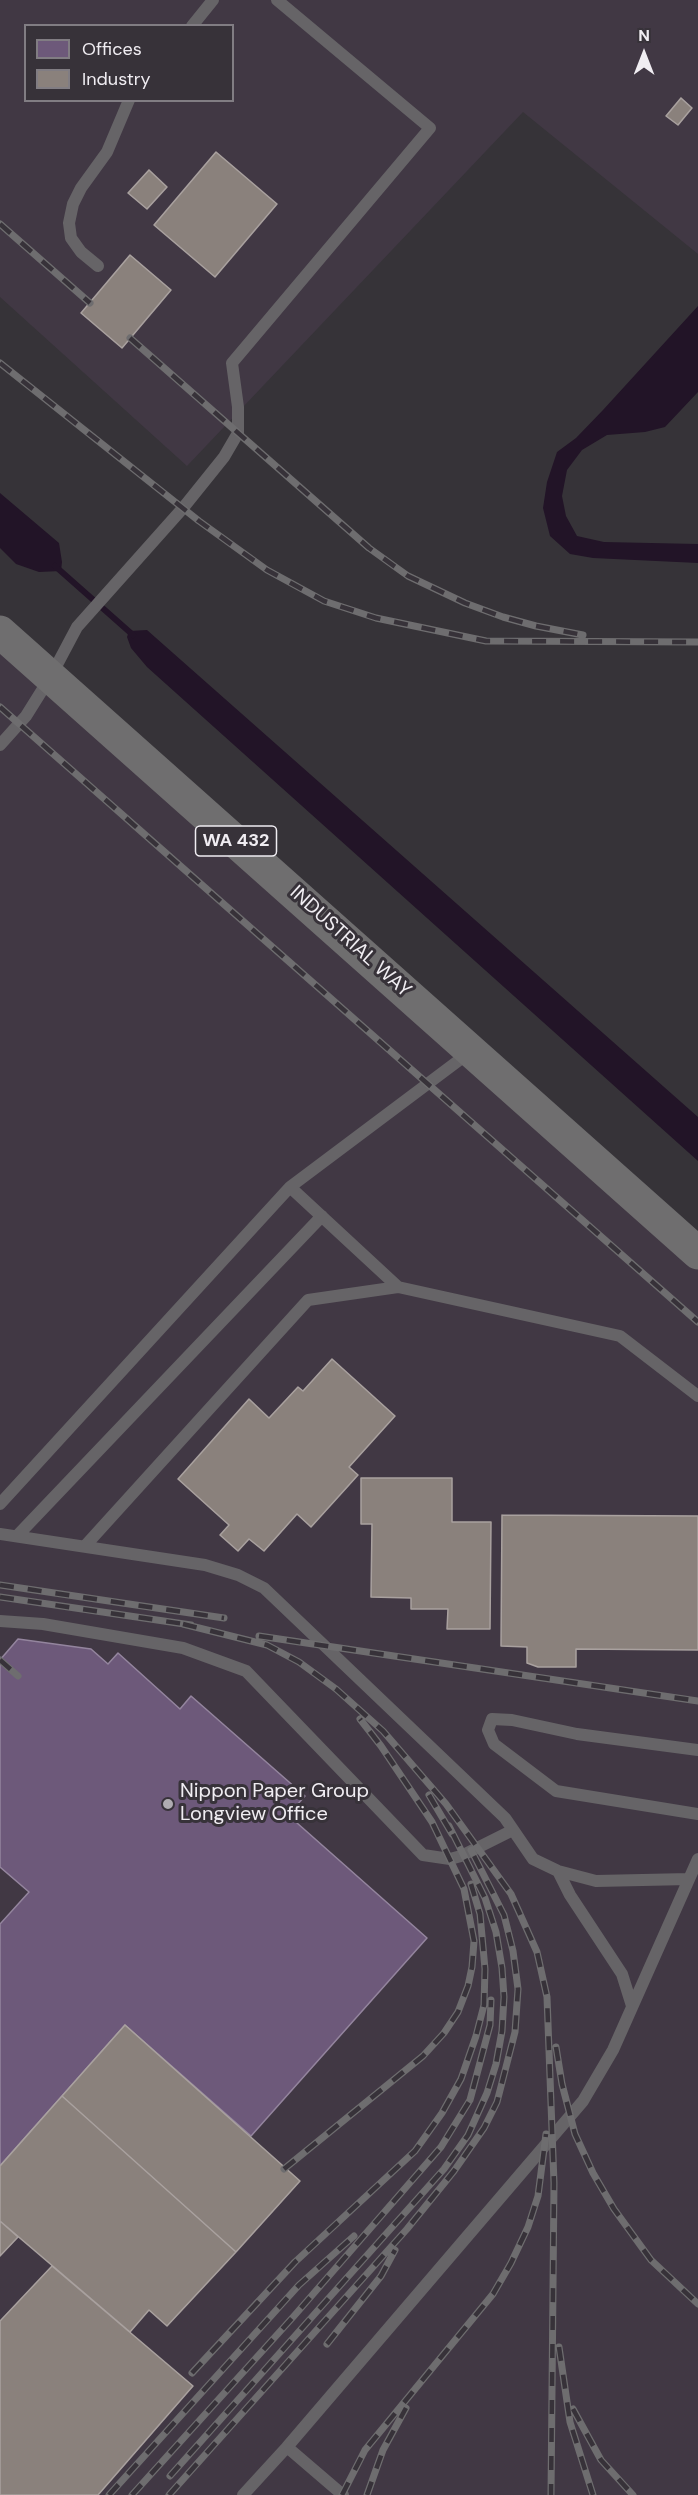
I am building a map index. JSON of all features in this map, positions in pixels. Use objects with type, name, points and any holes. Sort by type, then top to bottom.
[{"type":"main road","name":"INDUSTRIAL WAY","points":[[0,632],[698,1253]]},
{"type":"lane","points":[[194,24],[213,0]]},
{"type":"lane","points":[[0,745],[26,716],[51,676],[77,627],[183,508],[225,457],[238,433],[238,407],[232,363],[430,128],[278,0]]},
{"type":"lane","points":[[98,266],[81,252],[71,238],[69,223],[73,204],[81,188],[107,152],[128,102]]},
{"type":"lane","points":[[0,1504],[290,1187],[472,1050]]},
{"type":"lane","points":[[290,1187],[398,1287]]},
{"type":"lane","points":[[17,1536],[322,1216]]},
{"type":"lane","points":[[85,1546],[308,1300],[398,1287],[620,1336],[698,1395]]},
{"type":"lane","points":[[0,1534],[205,1565],[238,1575],[264,1588],[505,1818],[533,1859],[558,1871],[596,1881],[689,1879]]},
{"type":"lane","points":[[0,1621],[43,1624],[183,1648],[246,1671],[423,1855],[461,1857],[513,1830]]},
{"type":"lane","points":[[698,1750],[577,1734],[512,1720],[492,1719],[488,1730],[494,1744],[556,1791],[698,1814]]},
{"type":"lane","points":[[243,2495],[287,2447],[583,2101],[613,2050],[698,1859]]},
{"type":"lane","points":[[558,1871],[570,1895],[622,1974],[632,2006]]},
{"type":"lane","points":[[287,2447],[343,2495]]},
{"type":"shaded area","points":[[0,0],[698,0],[698,254],[523,112],[187,466],[0,297]]},
{"type":"shaded area","points":[[698,306],[698,392],[665,427],[645,432],[607,435],[582,450],[567,470],[562,496],[566,516],[577,536],[604,542],[698,544],[698,563],[593,558],[570,554],[550,536],[543,508],[547,482],[557,452],[576,438]]},
{"type":"shaded area","points":[[0,493],[59,543],[61,571],[39,572],[16,564],[0,548]]},
{"type":"shaded area","points":[[147,630],[698,1117],[698,1161],[147,667],[131,648],[127,637],[129,631]]},
{"type":"shaded area","points":[[0,643],[698,1256],[698,2495],[0,2495]]},
{"type":"building: Offices","points":[[18,1639],[91,1649],[108,1664],[118,1653],[180,1709],[191,1696],[305,1796],[288,1815],[427,1938],[251,2136],[125,2025],[0,2166],[0,1924],[29,1892],[0,1867],[0,1660]]},
{"type":"building: Industry","points":[[681,98],[692,108],[678,125],[666,116]]},
{"type":"building: Industry","points":[[216,152],[277,204],[215,277],[154,225]]},
{"type":"building: Industry","points":[[149,170],[167,187],[147,209],[128,193]]},
{"type":"building: Industry","points":[[130,255],[171,290],[122,348],[81,313]]},
{"type":"building: Industry","points":[[332,1359],[395,1416],[349,1467],[358,1475],[311,1527],[297,1514],[264,1551],[249,1539],[238,1551],[220,1535],[229,1525],[178,1479],[249,1399],[269,1418],[298,1387],[303,1391]]},
{"type":"building: Industry","points":[[361,1478],[452,1478],[452,1522],[491,1522],[490,1629],[447,1629],[448,1609],[411,1609],[411,1598],[371,1597],[372,1524],[361,1524]]},
{"type":"building: Industry","points":[[502,1515],[698,1516],[698,1650],[576,1649],[576,1667],[538,1667],[527,1663],[527,1647],[501,1646]]},
{"type":"building: Industry","points":[[125,2025],[300,2181],[236,2252],[62,2096]]},
{"type":"building: Industry","points":[[62,2096],[236,2252],[167,2326],[149,2310],[130,2332],[0,2221],[0,2166]]},
{"type":"building: Industry","points":[[0,2221],[18,2237],[0,2256]]},
{"type":"building: Industry","points":[[52,2266],[193,2386],[98,2495],[0,2495],[0,2321]]},
{"type":"waterway","points":[[55,566],[133,635]]},
{"type":"railway","points":[[0,224],[90,303]]},
{"type":"railway","points":[[130,338],[369,548],[408,576],[465,603],[503,617],[583,635]]},
{"type":"railway","points":[[0,363],[199,521],[267,570],[324,601],[376,618],[486,641],[698,642]]},
{"type":"railway","points":[[0,707],[698,1322]]},
{"type":"railway","points":[[0,1585],[224,1618]]},
{"type":"railway","points":[[0,1597],[191,1625]]},
{"type":"railway","points":[[183,1624],[267,1645],[299,1662],[336,1689],[383,1731],[446,1804],[511,1894],[537,1952],[547,1997],[554,2183],[551,2495]]},
{"type":"railway","points":[[259,1636],[698,1701]]},
{"type":"railway","points":[[0,1660],[18,1676]]},
{"type":"railway","points":[[284,2169],[423,2056],[444,2033],[458,2012],[468,1986],[472,1967],[474,1941],[464,1889],[432,1822],[360,1719]]},
{"type":"railway","points":[[429,1795],[452,1834]]},
{"type":"railway","points":[[170,2476],[444,2169],[468,2135],[487,2093],[496,2064],[502,2031],[504,1997],[502,1968],[496,1932],[485,1898],[449,1826]]},
{"type":"railway","points":[[169,2495],[407,2229],[454,2171],[484,2128],[497,2102],[515,2032],[518,1989],[513,1951],[504,1915],[471,1850]]},
{"type":"railway","points":[[192,2373],[295,2262],[415,2151],[442,2113],[461,2079],[484,2005],[485,1969],[480,1914],[471,1884]]},
{"type":"railway","points":[[132,2495],[294,2316],[441,2147],[470,2100],[490,2025],[491,2000]]},
{"type":"railway","points":[[556,2047],[562,2084],[575,2134],[593,2173],[614,2209],[651,2260],[698,2304]]},
{"type":"railway","points":[[342,2495],[365,2450],[493,2294],[511,2263],[528,2227],[538,2196],[546,2134]]},
{"type":"railway","points":[[109,2495],[299,2285],[354,2236]]},
{"type":"railway","points":[[327,2344],[381,2276],[395,2250]]},
{"type":"railway","points":[[559,2347],[570,2422],[593,2495]]},
{"type":"railway","points":[[367,2495],[383,2450],[406,2408]]},
{"type":"railway","points":[[573,2409],[601,2460],[633,2495]]},
{"type":"place","name":"Nippon Paper Group Longview Office","points":[[168,1804]]}]
